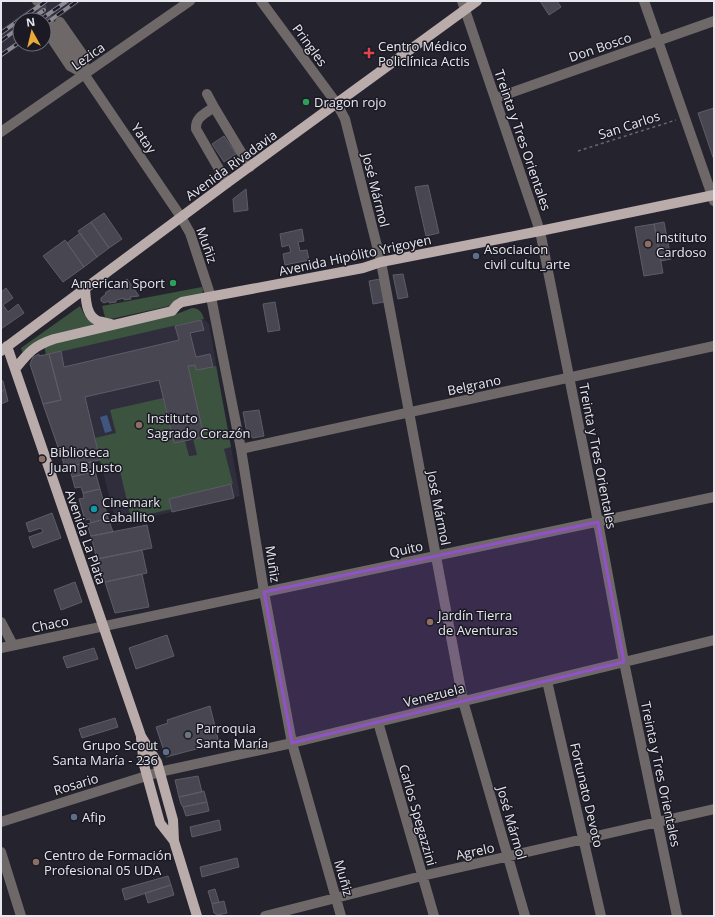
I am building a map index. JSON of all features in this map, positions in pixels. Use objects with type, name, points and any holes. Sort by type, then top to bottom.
[{"type":"main road","name":"Avenida Rivadavia","points":[[4,349],[227,183],[337,104],[463,5],[477,1]]},
{"type":"main road","name":"Avenida Hipólito Yrigoyen","points":[[15,369],[31,350],[44,342],[113,324],[172,312],[180,303],[363,268],[381,262],[713,197]]},
{"type":"main road","points":[[85,288],[86,306],[90,314],[99,321],[113,324]]},
{"type":"main road","name":"Avenida La Plata","points":[[4,349],[15,369],[141,736],[144,765],[160,823],[174,841]]},
{"type":"main road","name":"Avenida La Plata","points":[[141,736],[157,762],[173,820],[174,841],[197,916]]},
{"type":"street","name":"Lezica","points":[[1,132],[190,1]]},
{"type":"street","name":"Pringles","points":[[261,1],[337,104]]},
{"type":"street","points":[[644,1],[713,197]]},
{"type":"street","name":"Treinta y Tres Orientales","points":[[463,5],[496,98],[540,231],[570,377],[624,662],[677,916]]},
{"type":"street","name":"Don Bosco","points":[[496,98],[714,21]]},
{"type":"street","name":"Yatay","points":[[52,26],[181,217]]},
{"type":"street","points":[[207,94],[250,167]]},
{"type":"street","name":"José Mármol","points":[[337,104],[345,118],[381,262],[463,701],[525,916]]},
{"type":"street","points":[[214,107],[198,119],[196,129],[227,183]]},
{"type":"street","name":"Muñiz","points":[[181,217],[190,233],[211,297],[240,449],[264,592],[292,743],[341,916]]},
{"type":"street","name":"Belgrano","points":[[240,449],[714,346]]},
{"type":"street","name":"Quito","points":[[104,627],[714,497]]},
{"type":"street","points":[[1,622],[13,645]]},
{"type":"street","name":"Chaco","points":[[1,648],[104,627]]},
{"type":"street","name":"Venezuela","points":[[159,772],[292,743],[714,640]]},
{"type":"street","name":"Fortunato Devoto","points":[[548,680],[601,916]]},
{"type":"street","name":"Carlos Spegazzini","points":[[378,722],[434,916]]},
{"type":"street","name":"Rosario","points":[[1,822],[159,772]]},
{"type":"street","name":"Agrelo","points":[[266,916],[335,897],[422,876],[714,809]]},
{"type":"street","points":[[1,852],[21,916]]},
{"type":"path","name":"San Carlos","points":[[578,151],[685,117]]},
{"type":"highlighted area","points":[[598,522],[624,662],[292,743],[264,592]]},
{"type":"shaded area","points":[[40,1],[83,1],[52,22],[52,12],[25,12]]},
{"type":"shaded area","points":[[12,21],[12,51],[1,58],[1,29]]},
{"type":"shaded area","name":"Instituto Sagrado Corazón","points":[[204,319],[209,324],[240,496],[117,525],[100,461],[65,467],[43,404],[61,400],[49,354]]},
{"type":"green space","points":[[202,287],[202,295],[169,306],[111,319],[105,317],[102,306]]},
{"type":"green space","points":[[80,306],[85,316],[95,326],[23,354],[21,348]]},
{"type":"green space","points":[[192,308],[200,311],[204,319],[46,355],[44,345],[174,315]]},
{"type":"green space","points":[[195,365],[196,370],[216,366],[231,447],[224,449],[233,484],[170,499],[172,509],[131,518],[119,467],[102,470],[95,438],[116,433],[110,410],[163,398],[174,443],[185,441],[189,456],[197,455],[193,439],[188,366]]},
{"type":"water","points":[[107,415],[112,431],[105,433],[100,417]]},
{"type":"building","points":[[540,1],[557,1],[561,7],[549,15]]},
{"type":"building","points":[[714,108],[714,160],[698,113]]},
{"type":"building","points":[[224,136],[236,154],[224,162],[212,144]]},
{"type":"building","points":[[428,185],[439,233],[426,236],[415,187]]},
{"type":"building","points":[[246,189],[248,210],[234,212],[233,199]]},
{"type":"building","points":[[104,213],[122,239],[109,248],[91,222]]},
{"type":"building","points":[[91,222],[109,248],[97,257],[78,231]]},
{"type":"building","points":[[664,222],[671,259],[661,261],[654,224]]},
{"type":"building","name":"Instituto Cardoso","points":[[654,224],[663,273],[644,276],[635,227]]},
{"type":"building","points":[[302,229],[304,241],[298,242],[300,251],[307,250],[309,260],[285,265],[283,254],[291,252],[289,245],[282,247],[280,234]]},
{"type":"building","points":[[80,233],[97,257],[84,267],[67,243]]},
{"type":"building","points":[[65,240],[84,267],[63,282],[43,256]]},
{"type":"building","points":[[403,274],[408,297],[398,299],[393,275]]},
{"type":"building","points":[[127,279],[139,296],[130,297],[131,299],[124,300],[124,298],[116,300],[116,302],[109,303],[109,301],[104,303],[101,301],[101,298],[106,294],[105,293]]},
{"type":"building","points":[[380,279],[384,302],[373,304],[369,281]]},
{"type":"building","points":[[6,288],[13,298],[3,305],[8,312],[18,304],[24,313],[1,329],[1,292]]},
{"type":"building","points":[[275,302],[280,330],[268,332],[263,304]]},
{"type":"building","points":[[201,320],[204,330],[190,333],[196,357],[210,354],[213,367],[196,370],[195,365],[188,366],[204,437],[174,443],[159,380],[85,397],[100,460],[65,467],[43,404],[61,400],[49,354],[61,351],[64,367],[179,340],[175,326]]},
{"type":"building","points":[[39,354],[39,356],[49,354],[61,400],[43,404],[30,364],[33,357]]},
{"type":"building","points":[[1,380],[3,381],[5,389],[1,393]]},
{"type":"building","points":[[5,389],[8,401],[1,404],[1,393]]},
{"type":"building","points":[[259,410],[264,436],[253,438],[247,433],[243,412]]},
{"type":"building","points":[[92,462],[95,471],[72,477],[69,466]]},
{"type":"building","points":[[95,471],[100,489],[83,493],[81,487],[75,488],[72,477]]},
{"type":"building","points":[[231,484],[234,498],[172,512],[169,499]]},
{"type":"building","name":"Cinemark Caballito","points":[[100,489],[108,518],[91,523],[90,519],[85,520],[79,499],[84,498],[83,493]]},
{"type":"building","points":[[52,513],[61,538],[33,548],[29,537],[43,532],[41,528],[29,532],[26,523]]},
{"type":"building","points":[[108,518],[113,532],[91,536],[87,524]]},
{"type":"building","points":[[147,525],[152,548],[97,559],[91,536]]},
{"type":"building","points":[[142,550],[147,573],[105,582],[97,559]]},
{"type":"building","points":[[142,574],[149,607],[115,613],[105,582]]},
{"type":"building","points":[[75,582],[82,602],[61,610],[54,590]]},
{"type":"building","points":[[167,635],[174,656],[136,669],[129,648]]},
{"type":"building","points":[[94,648],[98,659],[67,668],[63,657]]},
{"type":"building","name":"Parroquia Santa María","points":[[210,706],[219,743],[166,757],[156,727],[168,723],[167,720]]},
{"type":"building","points":[[115,718],[118,727],[82,738],[79,729]]},
{"type":"building","points":[[198,776],[202,792],[179,797],[175,780]]},
{"type":"building","points":[[204,791],[207,802],[183,807],[181,804],[179,797]]},
{"type":"building","points":[[207,802],[209,811],[186,816],[183,807]]},
{"type":"building","points":[[219,820],[221,830],[192,837],[190,827]]},
{"type":"building","points":[[237,858],[239,867],[202,877],[200,867]]},
{"type":"building","points":[[168,876],[171,885],[125,900],[122,889]]},
{"type":"building","points":[[171,885],[174,895],[148,903],[145,893]]},
{"type":"building","points":[[215,889],[219,902],[212,904],[208,891]]},
{"type":"building","points":[[224,901],[227,913],[218,915],[214,913],[212,904]]},
{"type":"tunnel","points":[[38,1],[44,12]]},
{"type":"railway","points":[[1,33],[46,1]]},
{"type":"railway","points":[[51,12],[67,1]]},
{"type":"railway","points":[[52,19],[77,1]]},
{"type":"railway","points":[[1,41],[12,33]]},
{"type":"railway","points":[[1,55],[12,47]]},
{"type":"place","name":"Centro Médico Policlínica Actis","points":[[369,53]]},
{"type":"place","name":"Dragon rojo","points":[[306,102]]},
{"type":"place","name":"Instituto Cardoso","points":[[648,244]]},
{"type":"place","name":"Asociacion civil cultu_arte","points":[[476,256]]},
{"type":"place","name":"American Sport","points":[[173,283]]},
{"type":"place","name":"Instituto Sagrado Corazón","points":[[139,425]]},
{"type":"place","name":"Biblioteca Juan B.Justo","points":[[42,459]]},
{"type":"place","name":"Cinemark Caballito","points":[[94,509]]},
{"type":"place","name":"Jardín Tierra de Aventuras","points":[[430,622]]},
{"type":"place","name":"Parroquia Santa María","points":[[188,735]]},
{"type":"place","name":"Grupo Scout Santa María - 236","points":[[166,752]]},
{"type":"place","name":"Afip","points":[[74,817]]},
{"type":"place","name":"Centro de Formación Profesional 05 UDA","points":[[36,862]]}]
